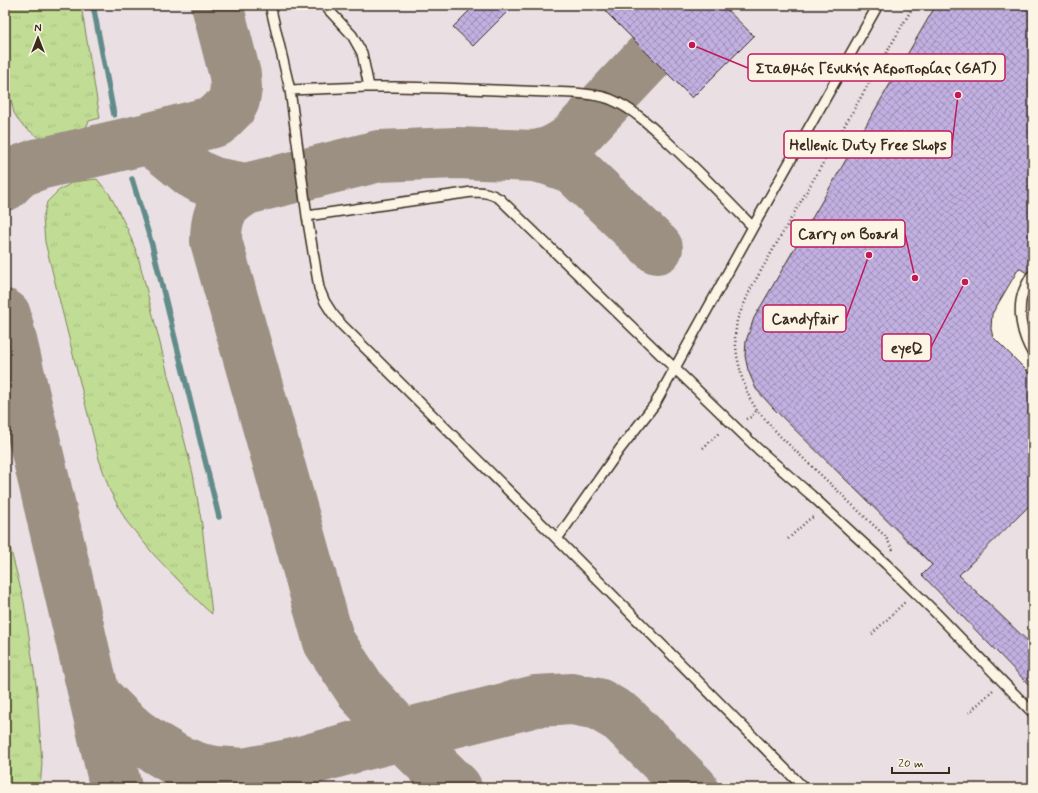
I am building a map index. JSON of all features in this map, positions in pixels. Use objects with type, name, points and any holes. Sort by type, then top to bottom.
[{"type":"lane","points":[[270,5],[290,90],[307,216],[319,288],[332,313],[342,325],[804,788]]},
{"type":"lane","points":[[324,5],[352,35],[362,53],[369,87]]},
{"type":"lane","points":[[557,539],[620,449],[655,404],[878,5]]},
{"type":"lane","points":[[290,90],[369,87],[440,88],[566,93],[594,95],[610,99],[633,111],[651,126],[753,227]]},
{"type":"lane","points":[[307,216],[472,192],[485,192],[493,194],[500,199],[758,449],[812,495],[886,564],[1033,713]]},
{"type":"lane","points":[[1031,276],[1024,290],[1021,302],[1021,314],[1023,332],[1033,354]]},
{"type":"path","points":[[894,553],[885,536],[780,436],[757,410],[750,399],[742,378],[737,356],[736,337],[737,320],[751,288],[914,5]]},
{"type":"path","points":[[872,634],[914,592]]},
{"type":"path","points":[[969,713],[1002,681]]},
{"type":"shaded area","points":[[5,5],[1033,5],[1033,277],[1019,268],[992,314],[991,329],[993,337],[1033,377],[1033,788],[5,788]]},
{"type":"green space","points":[[5,5],[81,5],[100,118],[89,121],[84,132],[55,140],[44,140],[21,124],[14,113],[5,74]]},
{"type":"green space","points":[[97,179],[110,195],[127,228],[138,256],[193,474],[202,525],[212,614],[155,556],[127,522],[110,491],[99,459],[45,242],[43,218],[47,202],[58,191],[73,182]]},
{"type":"green space","points":[[5,527],[24,602],[37,691],[42,764],[40,788],[5,788]]},
{"type":"building","points":[[475,5],[514,5],[473,46],[453,27]]},
{"type":"building","points":[[613,5],[722,5],[754,36],[692,98],[606,12]]},
{"type":"building","points":[[936,5],[1033,5],[1033,277],[1019,268],[992,314],[991,329],[993,337],[1033,377],[1033,502],[959,575],[1033,646],[1033,689],[922,575],[932,565],[774,409],[756,389],[748,370],[745,356],[746,341],[754,318]]},
{"type":"waterway","points":[[93,5],[114,115]]},
{"type":"waterway","points":[[132,179],[152,245],[219,517]]},
{"type":"taxiway","points":[[5,185],[20,171],[39,164],[147,139],[216,121],[231,106],[234,100],[236,88],[235,75],[217,5]]},
{"type":"taxiway","points":[[534,156],[553,151],[570,141],[647,59]]},
{"type":"taxiway","points":[[147,139],[166,151],[193,173],[202,178],[214,183],[246,189],[379,156],[456,153],[534,156],[548,159],[573,168]]},
{"type":"taxiway","points":[[570,141],[568,155],[573,168],[657,248]]},
{"type":"taxiway","points":[[246,189],[231,199],[222,210],[217,223],[216,241],[329,642],[362,692],[396,729],[456,788]]},
{"type":"taxiway","points":[[5,315],[116,788]]},
{"type":"taxiway","points":[[94,695],[134,733],[176,760],[200,769],[244,774],[294,764],[354,747],[536,701],[572,699],[598,704],[622,718],[692,788]]},
{"type":"place","name":"Σταθμός Γενικής Αεροπορίας (GAT)","points":[[692,45]]},
{"type":"place","name":"Hellenic Duty Free Shops","points":[[958,95]]},
{"type":"place","name":"Candyfair","points":[[869,255]]},
{"type":"place","name":"Carry on Board","points":[[915,278]]},
{"type":"place","name":"eyeQ","points":[[965,282]]}]
